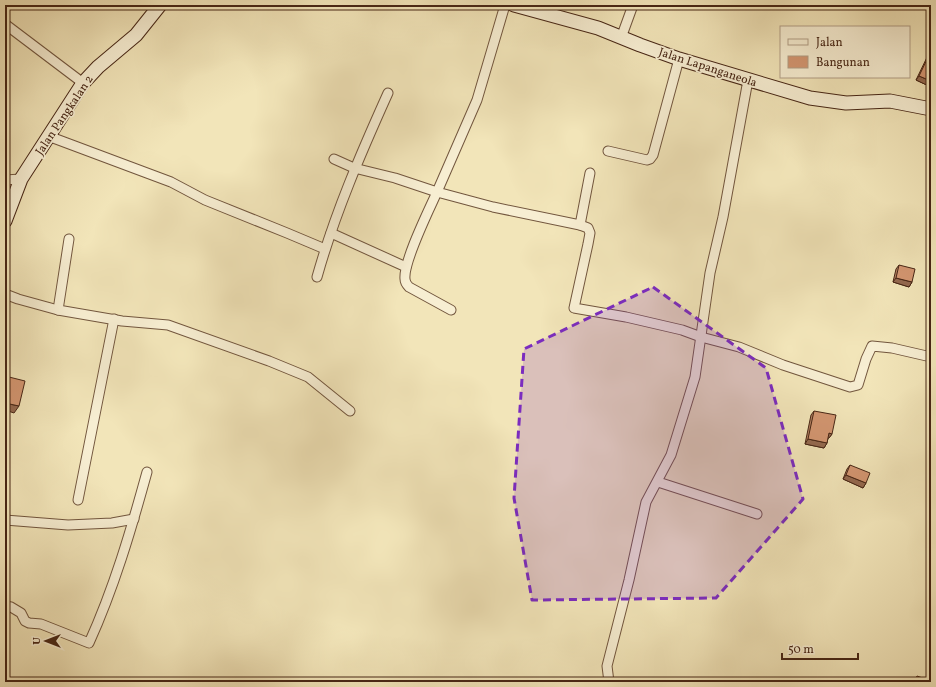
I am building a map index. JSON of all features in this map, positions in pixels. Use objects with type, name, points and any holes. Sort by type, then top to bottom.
[{"type":"street","name":"Jalan Pangkalan 2","points":[[5,221],[21,180],[82,83],[98,67],[136,35],[160,5]]},
{"type":"street","points":[[451,310],[406,284],[406,267],[420,230],[477,100],[505,5]]},
{"type":"street","name":"Jalan Lapanganeola","points":[[514,5],[598,28],[679,59],[794,94],[846,103],[890,101],[931,109]]},
{"type":"street","points":[[621,38],[633,5]]},
{"type":"street","points":[[5,24],[82,83]]},
{"type":"street","points":[[608,151],[647,160],[650,159],[653,155],[679,59]]},
{"type":"street","points":[[609,682],[607,666],[629,580],[646,502],[658,482],[671,455],[695,377],[710,273],[724,210],[748,80]]},
{"type":"street","points":[[317,277],[325,249],[354,168],[388,92]]},
{"type":"street","points":[[48,136],[171,182],[205,200],[287,232],[325,249]]},
{"type":"street","points":[[334,159],[354,168],[395,178],[437,192],[493,207],[580,225],[588,228],[590,233],[574,308],[652,322],[682,330],[701,337],[739,347],[783,365],[850,387],[858,385],[866,359],[872,346],[892,348],[931,357]]},
{"type":"street","points":[[580,225],[590,173]]},
{"type":"street","points":[[5,180],[21,180]]},
{"type":"street","points":[[332,232],[406,267]]},
{"type":"street","points":[[58,310],[69,239]]},
{"type":"street","points":[[5,294],[58,310],[114,320],[168,325],[269,361],[308,377],[350,411]]},
{"type":"street","points":[[78,500],[114,320]]},
{"type":"street","points":[[5,606],[11,607],[21,614],[29,623],[42,624],[89,643],[101,617],[148,472]]},
{"type":"street","points":[[658,482],[757,514]]},
{"type":"street","points":[[5,520],[68,526],[112,524],[134,519]]},
{"type":"highlighted area","points":[[653,287],[766,368],[803,499],[716,598],[532,600],[514,498],[524,349]]},
{"type":"building","points":[[931,51],[931,81],[919,76]]},
{"type":"building","points":[[899,265],[915,269],[912,282],[896,278]]},
{"type":"building","points":[[5,376],[25,381],[19,406],[5,403]]},
{"type":"building","points":[[814,411],[836,415],[832,434],[829,433],[827,443],[808,439]]},
{"type":"building","points":[[850,465],[870,473],[866,483],[846,475]]},
{"type":"building","points":[[917,676],[931,681],[931,682],[914,682]]}]
